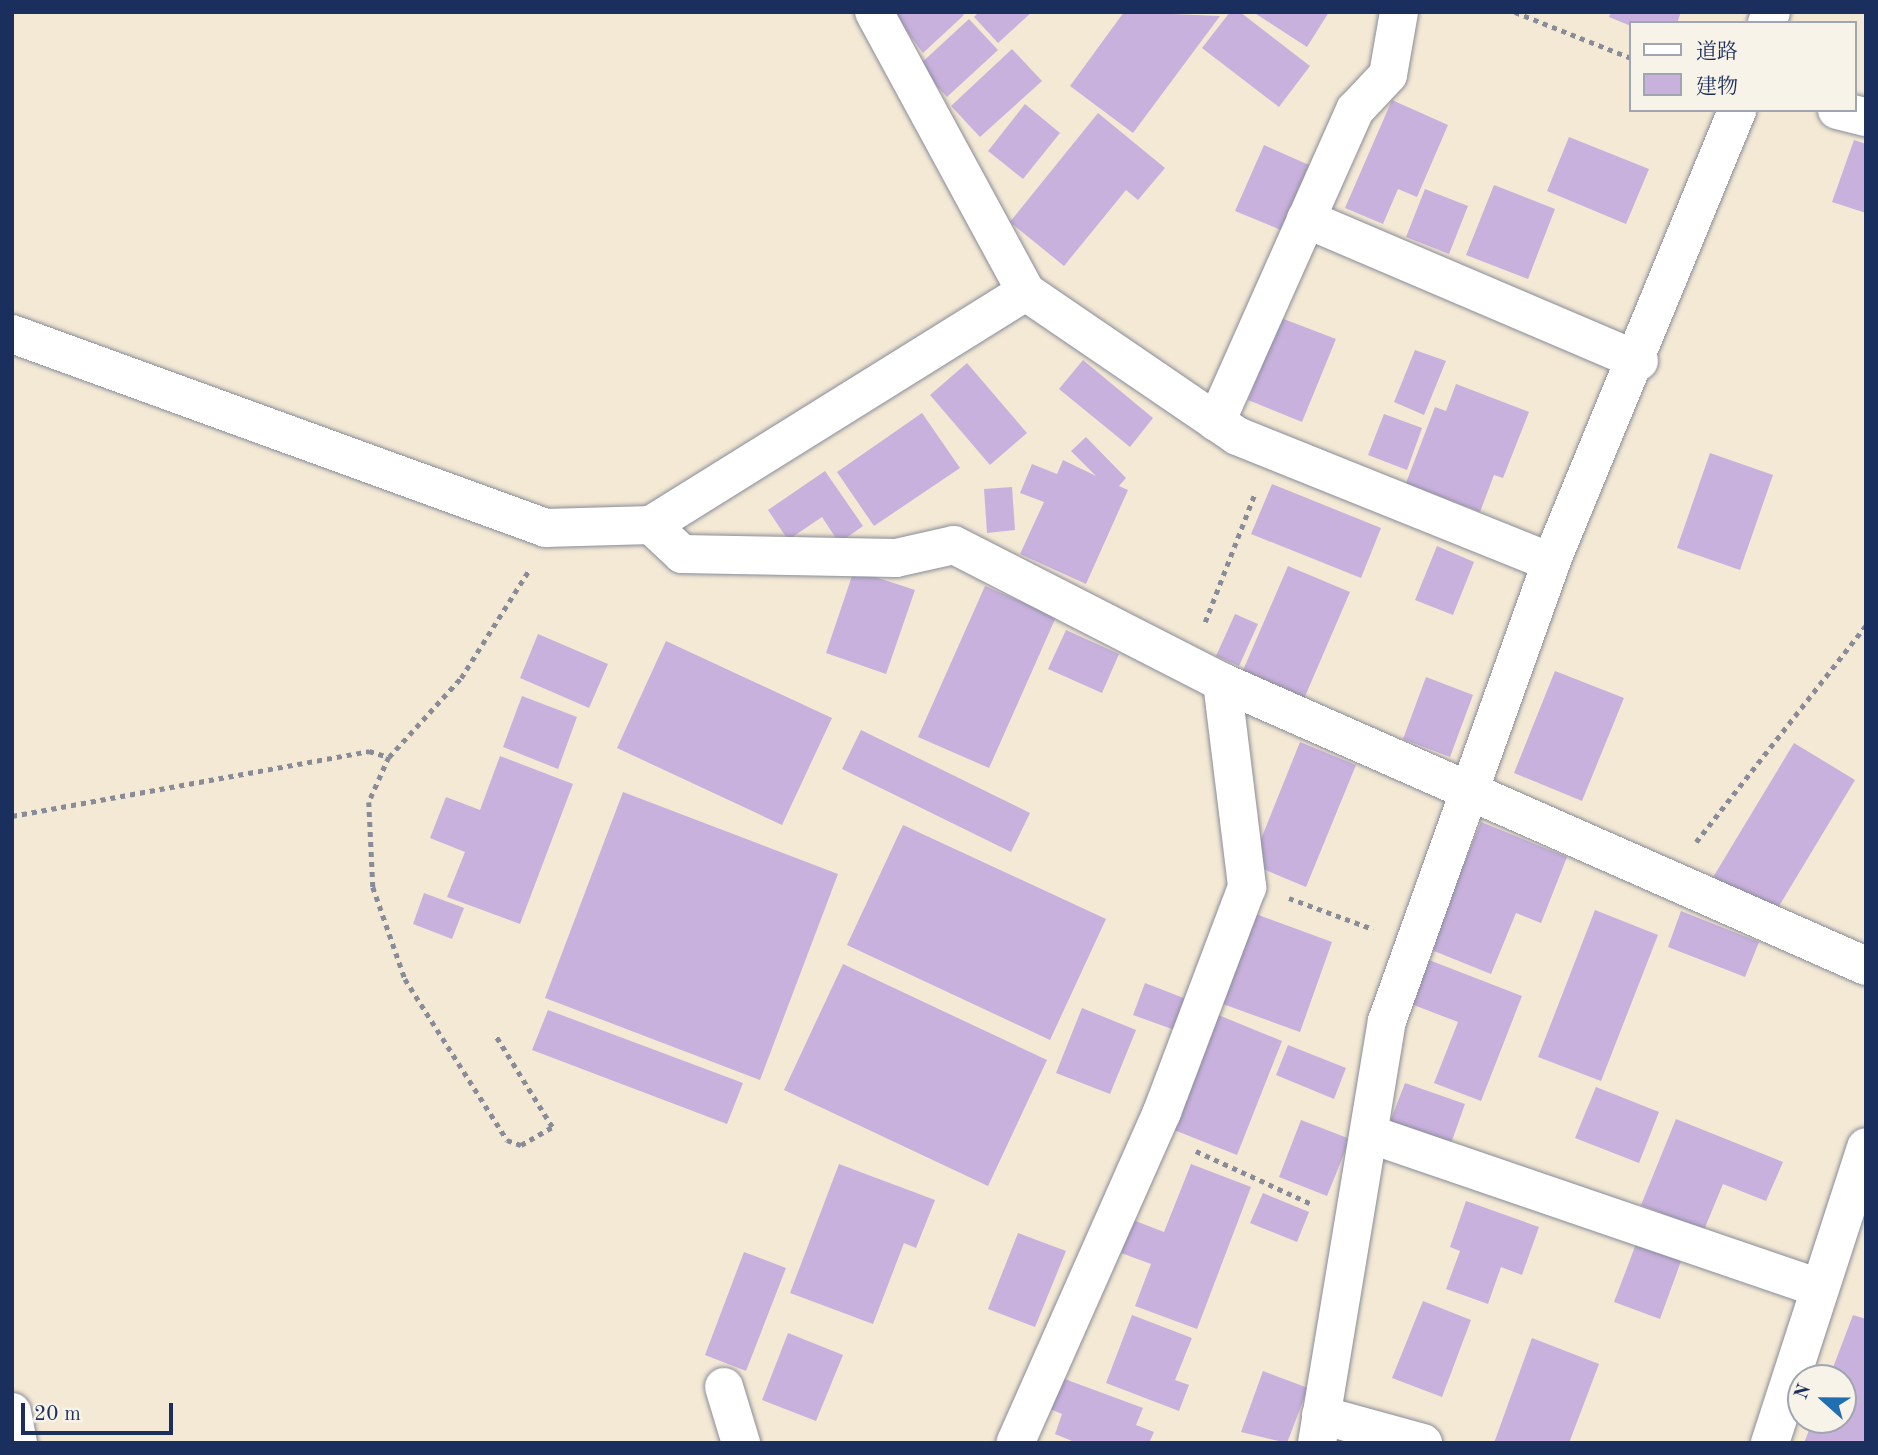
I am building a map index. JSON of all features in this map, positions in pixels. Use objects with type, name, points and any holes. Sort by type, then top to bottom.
[{"type":"street","points":[[874,12],[1026,292],[1216,422],[1272,450],[1551,562]]},
{"type":"street","points":[[1216,422],[1354,110],[1388,75],[1399,12]]},
{"type":"street","points":[[1423,1443],[1319,1429],[1372,1135],[1387,1021],[1551,562],[1639,360],[1736,112]]},
{"type":"street","points":[[1846,112],[1866,117]]},
{"type":"street","points":[[1306,219],[1639,360]]},
{"type":"street","points":[[12,334],[547,528],[651,525],[1026,292]]},
{"type":"street","points":[[651,525],[682,554],[895,558],[954,545],[1222,682],[1866,966]]},
{"type":"street","points":[[1016,1443],[1153,1132],[1247,887],[1222,682]]},
{"type":"street","points":[[1372,1135],[1819,1289]]},
{"type":"street","points":[[1770,1443],[1866,1147]]},
{"type":"street","points":[[724,1387],[741,1443]]},
{"type":"street","points":[[12,1412],[18,1443]]},
{"type":"path","points":[[1515,12],[1630,58]]},
{"type":"path","points":[[1188,665],[1272,450]]},
{"type":"path","points":[[495,1035],[552,1127],[522,1145],[507,1140],[405,979],[373,887],[369,802],[389,757],[461,678],[521,589],[547,528]]},
{"type":"path","points":[[1667,878],[1866,625]]},
{"type":"path","points":[[12,816],[369,751],[389,757]]},
{"type":"path","points":[[1247,887],[1414,944]]},
{"type":"path","points":[[1153,1132],[1356,1224]]},
{"type":"building","points":[[892,12],[962,12],[964,15],[923,53]]},
{"type":"building","points":[[979,12],[1032,12],[998,43],[974,17]]},
{"type":"building","points":[[1124,12],[1220,16],[1133,133],[1070,86]]},
{"type":"building","points":[[1230,12],[1240,12],[1310,66],[1279,107],[1202,48]]},
{"type":"building","points":[[1253,12],[1329,12],[1307,47]]},
{"type":"building","points":[[1611,12],[1681,12],[1678,21],[1630,21],[1630,26],[1609,17]]},
{"type":"building","points":[[969,19],[998,50],[947,97],[918,66]]},
{"type":"building","points":[[1012,49],[1042,81],[980,137],[951,106]]},
{"type":"building","points":[[1392,100],[1448,125],[1417,197],[1398,189],[1383,224],[1345,208]]},
{"type":"building","points":[[1025,104],[1060,133],[1023,179],[988,151]]},
{"type":"building","points":[[1098,113],[1165,168],[1138,200],[1126,190],[1064,266],[1010,222]]},
{"type":"building","points":[[1569,137],[1649,169],[1626,224],[1547,191]]},
{"type":"building","points":[[1854,140],[1866,144],[1866,213],[1832,202]]},
{"type":"building","points":[[1264,145],[1309,165],[1281,230],[1235,211]]},
{"type":"building","points":[[1494,185],[1555,209],[1528,279],[1466,255]]},
{"type":"building","points":[[1425,189],[1468,206],[1449,254],[1406,237]]},
{"type":"building","points":[[1281,318],[1336,339],[1302,422],[1248,400]]},
{"type":"building","points":[[1415,350],[1446,361],[1424,415],[1394,402]]},
{"type":"building","points":[[1083,360],[1153,418],[1130,447],[1059,389]]},
{"type":"building","points":[[967,363],[1027,433],[990,465],[930,395]]},
{"type":"building","points":[[1456,384],[1529,412],[1503,478],[1494,475],[1480,512],[1406,483],[1435,407],[1446,411]]},
{"type":"building","points":[[922,413],[960,468],[874,526],[837,472]]},
{"type":"building","points":[[1384,414],[1422,428],[1407,470],[1368,455]]},
{"type":"building","points":[[1086,437],[1126,478],[1119,486],[1128,490],[1086,584],[1020,554],[1044,502],[1020,493],[1032,464],[1057,474],[1063,460],[1096,476],[1071,451]]},
{"type":"building","points":[[1710,453],[1773,475],[1740,570],[1677,548]]},
{"type":"building","points":[[825,471],[863,526],[839,543],[822,517],[788,540],[768,510]]},
{"type":"building","points":[[1272,484],[1381,528],[1361,578],[1251,534]]},
{"type":"building","points":[[1012,487],[1015,530],[987,533],[984,489]]},
{"type":"building","points":[[1437,546],[1474,562],[1453,615],[1415,600]]},
{"type":"building","points":[[1288,566],[1350,592],[1303,701],[1241,675]]},
{"type":"building","points":[[854,570],[915,590],[886,674],[826,653]]},
{"type":"building","points":[[985,586],[1056,617],[989,768],[918,737]]},
{"type":"building","points":[[1235,614],[1258,624],[1239,666],[1216,656]]},
{"type":"building","points":[[1066,630],[1119,654],[1102,693],[1048,669]]},
{"type":"building","points":[[538,634],[608,664],[589,708],[520,678]]},
{"type":"building","points":[[666,641],[832,718],[782,825],[617,748]]},
{"type":"building","points":[[1555,671],[1624,698],[1582,801],[1514,773]]},
{"type":"building","points":[[1426,677],[1473,695],[1450,757],[1403,739]]},
{"type":"building","points":[[522,696],[577,717],[558,769],[503,747]]},
{"type":"building","points":[[861,730],[1030,813],[1011,852],[842,769]]},
{"type":"building","points":[[1300,742],[1356,765],[1306,887],[1251,864]]},
{"type":"building","points":[[1794,743],[1855,780],[1773,916],[1712,879]]},
{"type":"building","points":[[500,756],[573,784],[520,924],[447,897],[465,852],[430,838],[446,797],[480,810]]},
{"type":"building","points":[[623,792],[838,874],[760,1080],[545,998]]},
{"type":"building","points":[[1481,822],[1567,857],[1541,923],[1516,913],[1491,974],[1429,949]]},
{"type":"building","points":[[903,825],[1106,919],[1050,1040],[847,945]]},
{"type":"building","points":[[424,893],[464,908],[452,939],[413,924]]},
{"type":"building","points":[[1595,910],[1658,935],[1601,1081],[1538,1057]]},
{"type":"building","points":[[1681,911],[1759,942],[1745,977],[1668,947]]},
{"type":"building","points":[[1253,913],[1332,942],[1300,1032],[1220,1003]]},
{"type":"building","points":[[1429,960],[1522,996],[1481,1101],[1434,1083],[1458,1022],[1411,1004]]},
{"type":"building","points":[[843,964],[1047,1060],[988,1186],[784,1090]]},
{"type":"building","points":[[1145,983],[1194,1002],[1183,1033],[1133,1015]]},
{"type":"building","points":[[1082,1008],[1136,1030],[1110,1094],[1056,1073]]},
{"type":"building","points":[[548,1010],[743,1083],[727,1124],[532,1050]]},
{"type":"building","points":[[1216,1014],[1282,1041],[1237,1155],[1169,1128]]},
{"type":"building","points":[[1288,1045],[1346,1068],[1334,1099],[1276,1075]]},
{"type":"building","points":[[1405,1083],[1465,1104],[1449,1149],[1388,1127]]},
{"type":"building","points":[[1596,1087],[1659,1112],[1639,1163],[1575,1138]]},
{"type":"building","points":[[1676,1119],[1783,1162],[1766,1201],[1723,1184],[1704,1230],[1641,1205]]},
{"type":"building","points":[[1301,1120],[1350,1139],[1327,1196],[1279,1177]]},
{"type":"building","points":[[839,1164],[935,1200],[916,1248],[904,1243],[873,1324],[790,1293]]},
{"type":"building","points":[[1191,1164],[1251,1187],[1197,1329],[1135,1306],[1151,1264],[1121,1253],[1133,1220],[1164,1232]]},
{"type":"building","points":[[1263,1193],[1309,1212],[1297,1242],[1250,1223]]},
{"type":"building","points":[[1466,1201],[1539,1227],[1522,1275],[1501,1267],[1488,1304],[1446,1289],[1460,1251],[1450,1247]]},
{"type":"building","points":[[1018,1233],[1066,1251],[1035,1327],[988,1309]]},
{"type":"building","points":[[1639,1236],[1684,1253],[1660,1319],[1614,1302]]},
{"type":"building","points":[[744,1252],[786,1268],[746,1371],[705,1355]]},
{"type":"building","points":[[1423,1301],[1471,1320],[1442,1397],[1392,1378]]},
{"type":"building","points":[[1132,1315],[1192,1338],[1175,1380],[1189,1385],[1179,1411],[1106,1383]]},
{"type":"building","points":[[1853,1315],[1866,1319],[1866,1443],[1804,1443],[1808,1434],[1857,1434],[1857,1364],[1834,1364]]},
{"type":"building","points":[[788,1333],[843,1355],[816,1421],[762,1400]]},
{"type":"building","points":[[1532,1338],[1599,1364],[1569,1443],[1494,1443]]},
{"type":"building","points":[[1263,1371],[1308,1388],[1287,1443],[1241,1432]]},
{"type":"building","points":[[1062,1378],[1143,1408],[1136,1425],[1154,1432],[1149,1443],[1077,1443],[1055,1434],[1062,1414],[1050,1409]]}]
